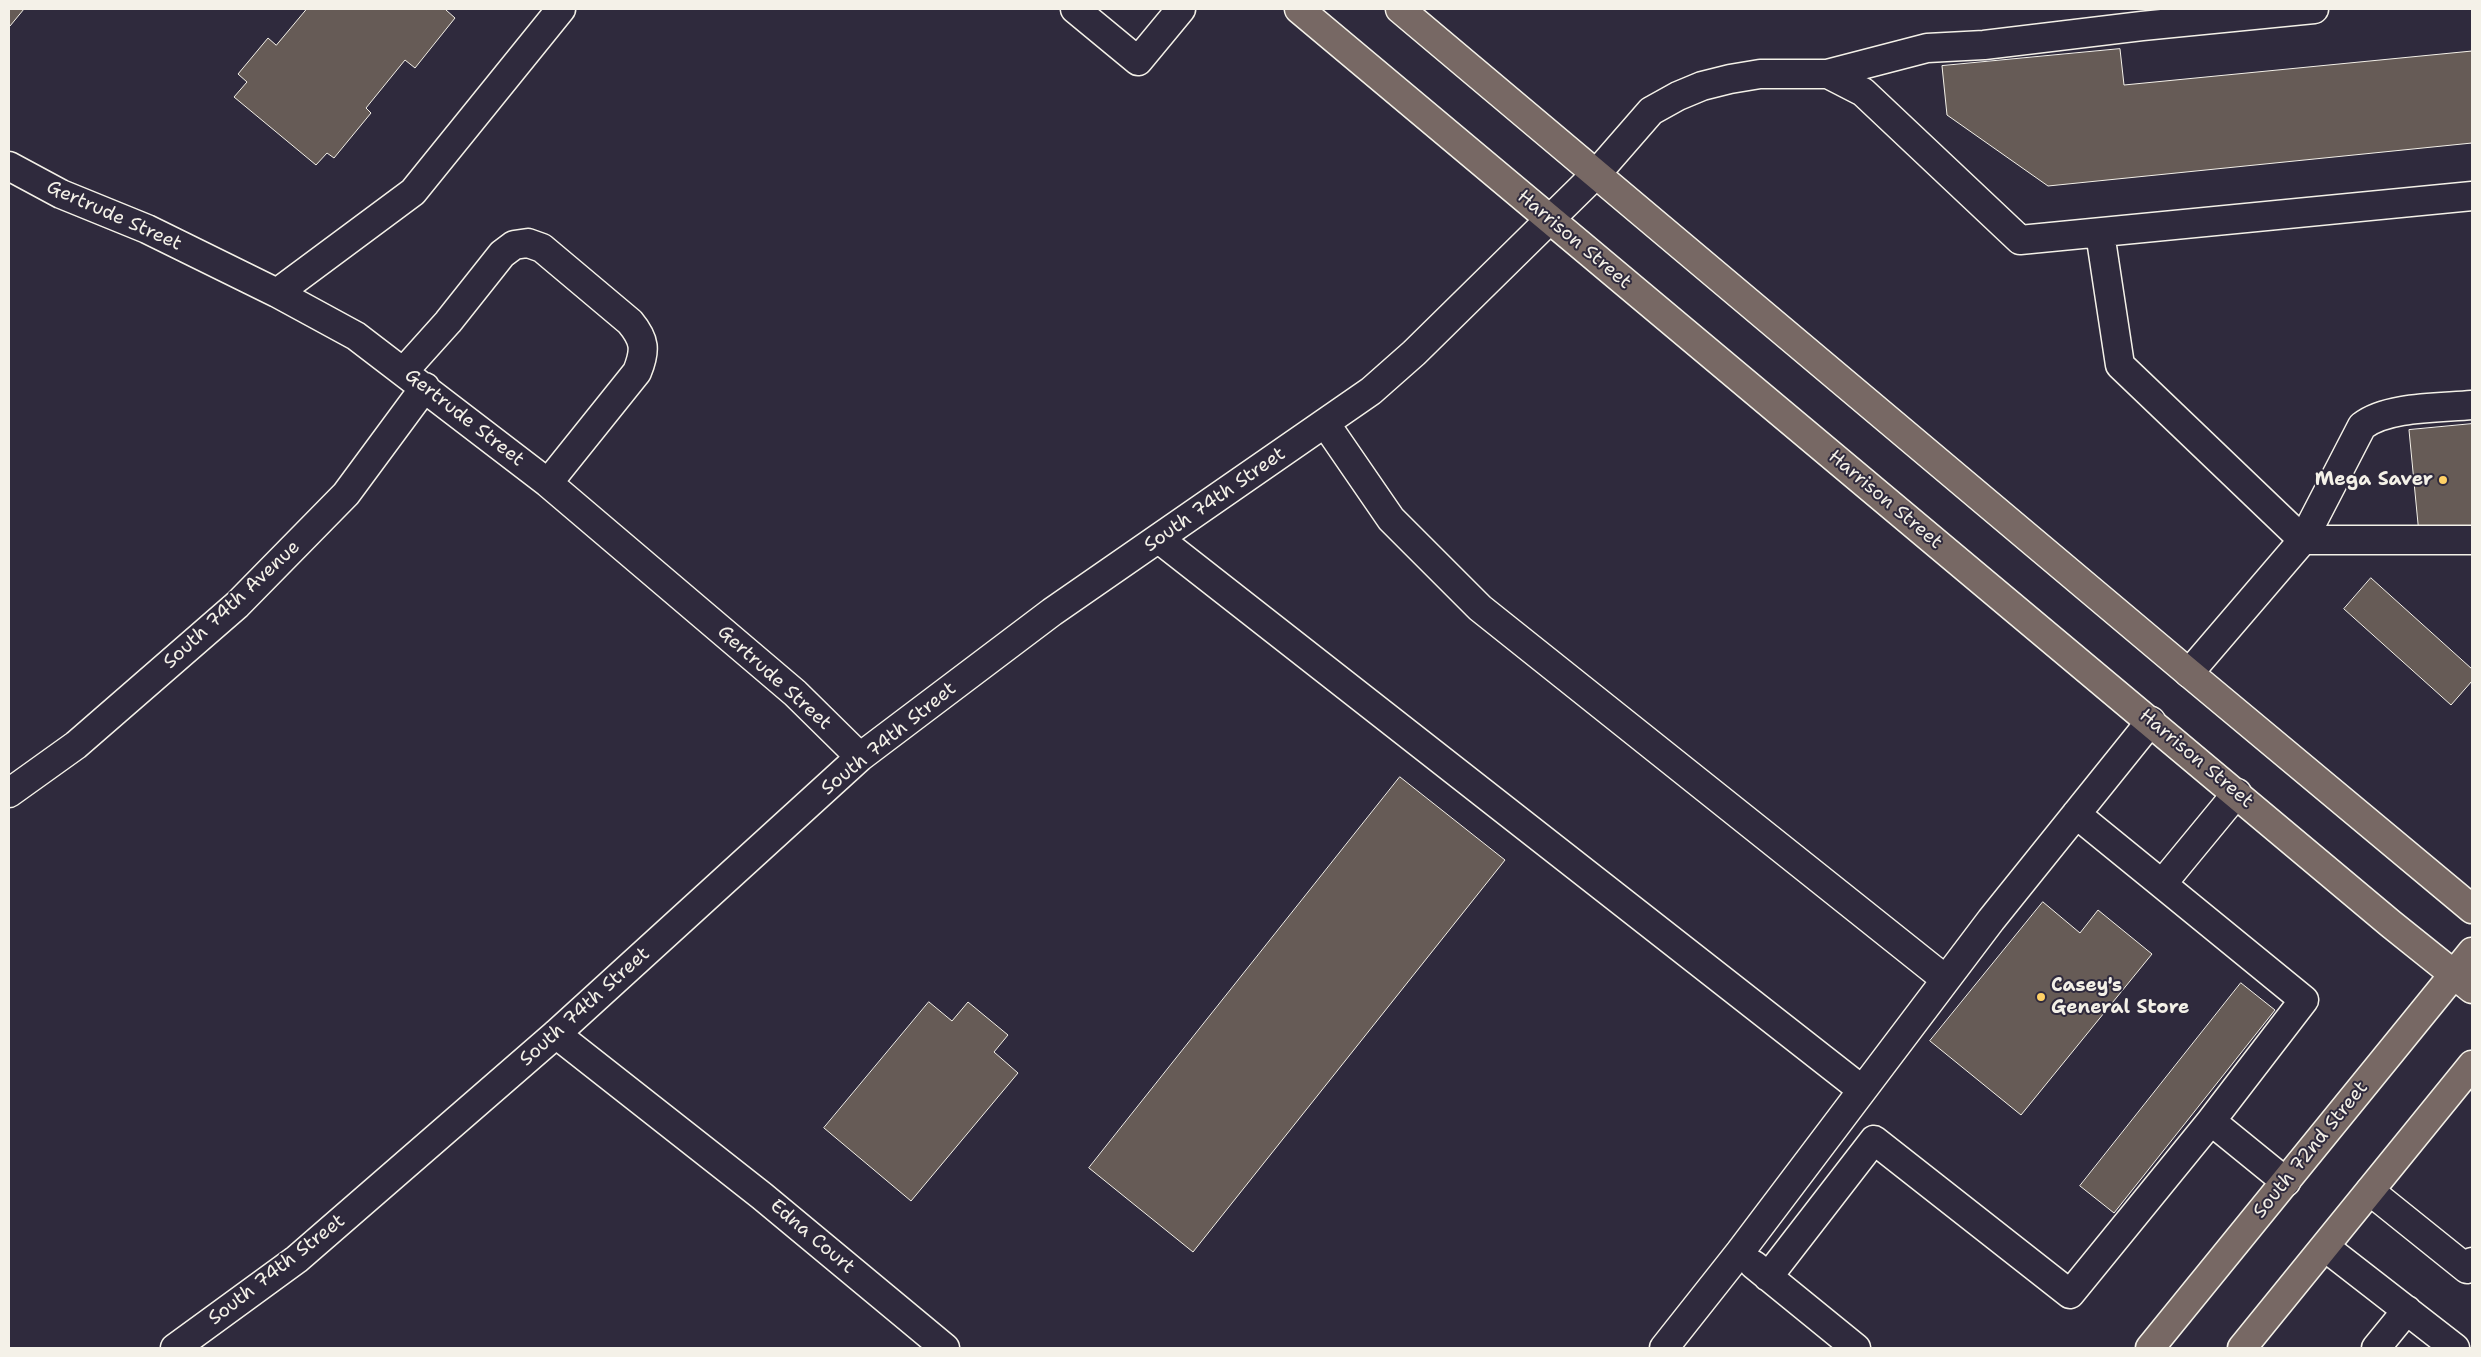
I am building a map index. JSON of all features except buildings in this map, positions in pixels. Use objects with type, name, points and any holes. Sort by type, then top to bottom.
[{"type":"main road","name":"Harrison Street","points":[[1299,9],[1414,103],[1549,220],[2463,982]]},
{"type":"main road","points":[[1400,9],[2189,673],[2472,908]]},
{"type":"main road","name":"South 72nd Street","points":[[2150,1348],[2286,1182],[2463,982],[2472,952]]},
{"type":"main road","points":[[2242,1348],[2472,1065]]},
{"type":"street","points":[[278,293],[413,192],[561,9]]},
{"type":"street","points":[[1075,9],[1138,61],[1181,9]]},
{"type":"street","points":[[1827,74],[1927,48],[1984,45],[2142,26],[2314,9]]},
{"type":"street","name":"South 74th Street","points":[[175,1348],[298,1259],[556,1034],[860,757],[1052,612],[1371,391],[1597,173],[1651,111],[1678,96],[1702,86],[1760,74],[1827,74]]},
{"type":"street","points":[[1827,74],[1863,92],[2020,240],[2472,196]]},
{"type":"street","name":"Gertrude Street","points":[[9,166],[61,194],[147,229],[278,293],[356,336],[548,483],[795,693],[860,757]]},
{"type":"street","points":[[2100,233],[2120,365],[2303,540],[2472,540]]},
{"type":"street","points":[[404,371],[448,322],[502,254],[514,245],[528,243],[542,248],[630,322],[639,333],[643,346],[643,357],[637,372],[548,483]]},
{"type":"street","name":"South 74th Avenue","points":[[9,793],[76,745],[237,605],[346,494],[425,387]]},
{"type":"street","points":[[2189,673],[2303,540],[2362,426],[2371,418],[2392,413],[2472,404]]},
{"type":"street","points":[[1325,423],[1391,519],[1480,608],[1945,979]]},
{"type":"street","points":[[1159,539],[1862,1089]]},
{"type":"street","points":[[1672,1346],[1740,1252],[1945,979],[2151,721]]},
{"type":"street","points":[[2162,884],[2237,793]]},
{"type":"street","points":[[1768,1277],[1874,1140],[2070,1294],[2211,1121],[2304,1000],[2076,814]]},
{"type":"street","name":"Edna Court","points":[[556,1034],[762,1196],[945,1348]]},
{"type":"street","points":[[2211,1121],[2286,1182]]},
{"type":"street","points":[[2370,1191],[2467,1269],[2472,1262]]},
{"type":"street","points":[[2325,1247],[2455,1348]]},
{"type":"street","points":[[1740,1252],[1856,1348]]},
{"type":"street","points":[[2376,1348],[2407,1310]]},
{"type":"place","name":"Mega Saver","points":[[2443,480]]},
{"type":"place","name":"Casey's General Store","points":[[2041,997]]}]
